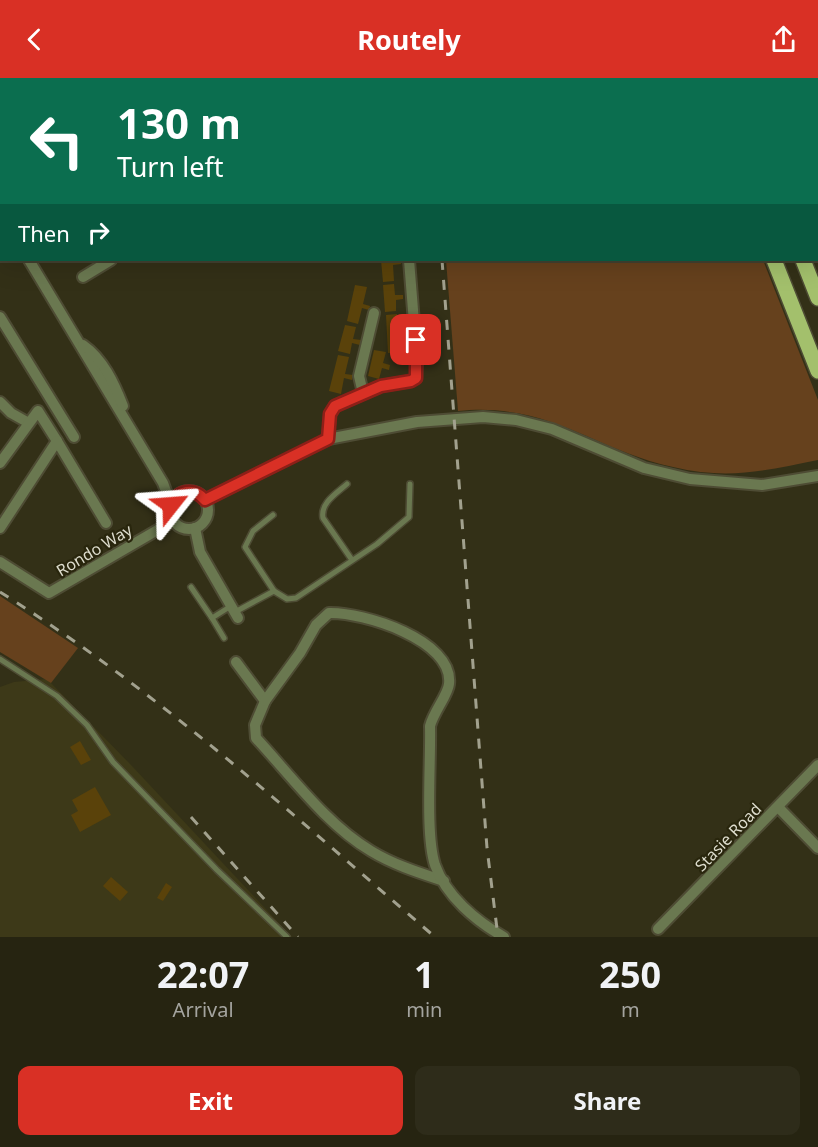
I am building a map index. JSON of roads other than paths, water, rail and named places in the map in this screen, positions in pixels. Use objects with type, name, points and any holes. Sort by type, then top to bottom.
[{"type":"main road","points":[[774,261],[818,371]]},
{"type":"main road","points":[[803,261],[818,298]]},
{"type":"street","points":[[30,261],[163,483],[171,505],[173,521],[181,527],[195,528],[206,519],[208,509],[205,500],[193,492],[181,494],[171,505]]},
{"type":"street","points":[[83,277],[104,261]]},
{"type":"street","points":[[328,439],[331,409],[381,386],[411,381],[417,374],[409,261]]},
{"type":"street","points":[[363,393],[359,376],[374,313]]},
{"type":"street","points":[[0,317],[74,436]]},
{"type":"street","points":[[0,402],[27,422]]},
{"type":"street","points":[[0,464],[27,422],[38,411],[53,402]]},
{"type":"street","name":"Rondo Way","points":[[38,411],[106,523]]},
{"type":"street","points":[[205,500],[328,439],[417,422],[502,418],[552,429],[644,468],[690,479],[762,485],[818,476]]},
{"type":"street","points":[[0,528],[57,441]]},
{"type":"street","points":[[163,483],[181,494]]},
{"type":"street","name":"Rondo Way","points":[[0,562],[49,593],[173,521]]},
{"type":"street","points":[[195,528],[200,552],[235,612]]},
{"type":"street","points":[[444,881],[371,851],[328,815],[256,738],[255,725],[265,701],[300,654],[316,625],[329,613],[396,626],[414,637],[442,661],[447,669],[449,684],[430,726],[431,846],[436,868],[444,881],[479,922],[504,937]]},
{"type":"street","points":[[236,662],[265,701]]},
{"type":"street","name":"Stasie Road","points":[[658,929],[816,770]]},
{"type":"street","points":[[778,807],[818,848]]},
{"type":"lane","points":[[347,484],[324,505],[322,515],[352,560]]},
{"type":"lane","points":[[273,515],[252,531],[245,547],[274,591],[287,599],[296,598],[407,521],[410,514],[410,484]]},
{"type":"lane","points":[[191,587],[224,638]]},
{"type":"lane","points":[[212,618],[235,612],[274,591]]},
{"type":"lane","points":[[0,659],[57,696],[72,710],[87,725],[113,762],[217,870],[287,937]]},
{"type":"railway","points":[[442,261],[487,848],[498,937]]},
{"type":"railway","points":[[0,592],[115,670],[170,713],[224,756],[435,937]]},
{"type":"railway","points":[[191,817],[298,937]]}]
